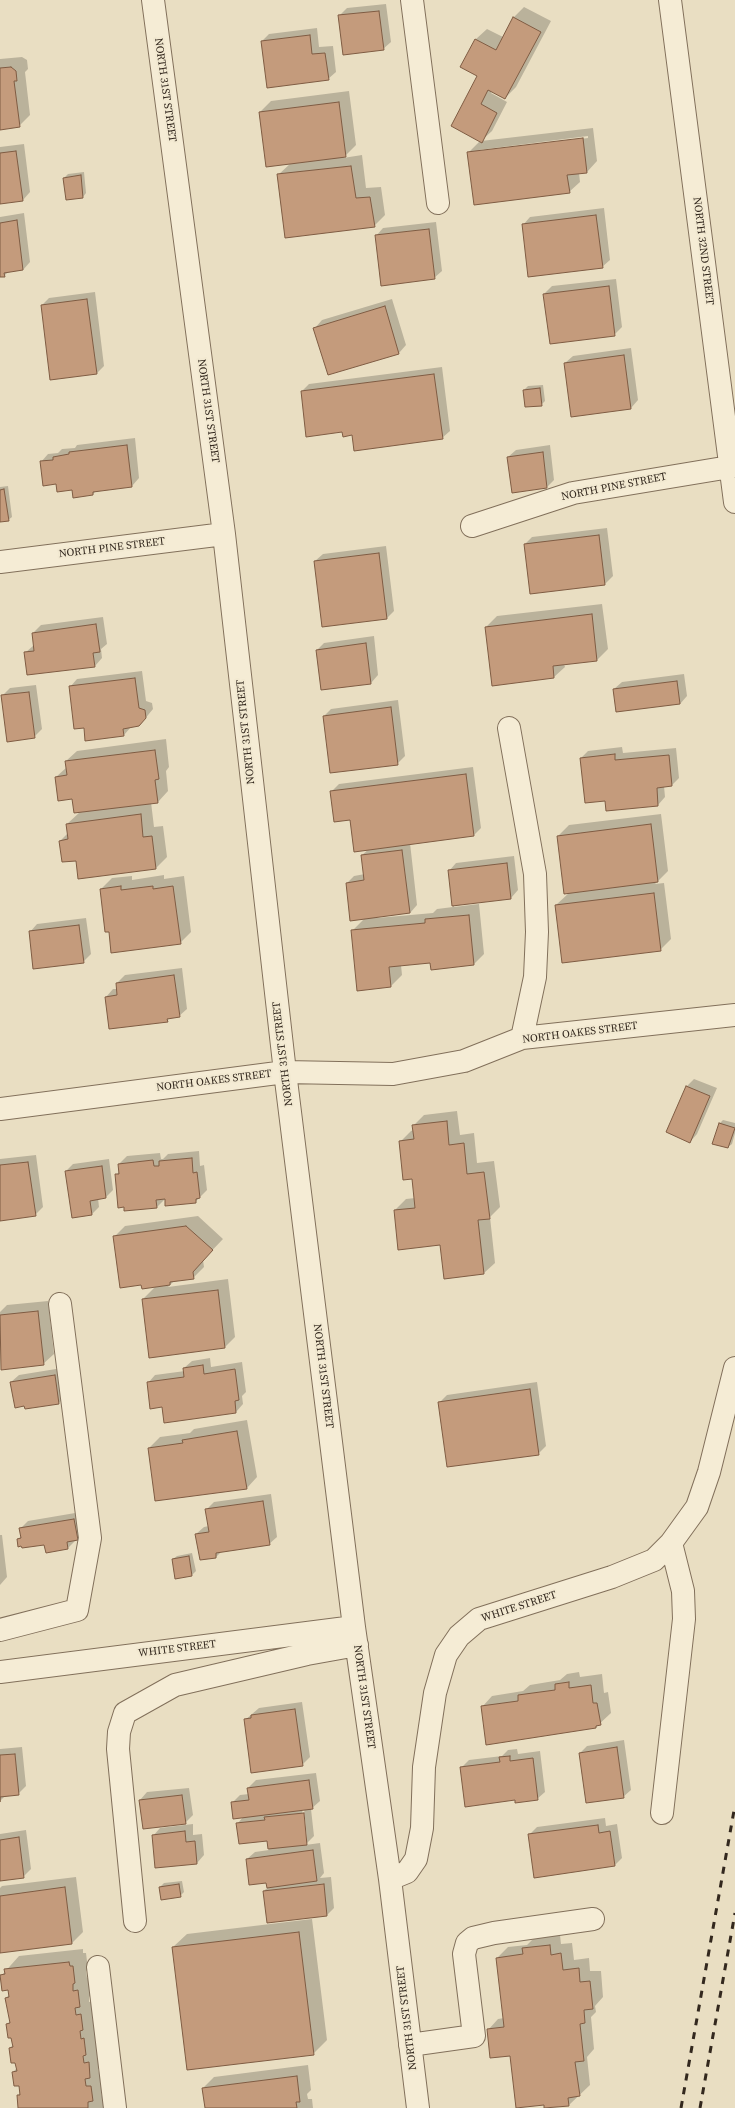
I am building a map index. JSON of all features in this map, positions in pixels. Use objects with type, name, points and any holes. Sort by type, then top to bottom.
[{"type":"street","name":"NORTH 31ST STREET","points":[[153,0],[224,534],[285,1072],[355,1636],[390,1879],[418,2108]]},
{"type":"street","points":[[412,0],[438,203]]},
{"type":"street","name":"NORTH 32ND STREET","points":[[670,0],[733,466],[735,502]]},
{"type":"street","name":"NORTH PINE STREET","points":[[472,526],[573,493],[733,466]]},
{"type":"street","name":"NORTH PINE STREET","points":[[0,562],[224,534]]},
{"type":"street","points":[[509,728],[535,874],[537,932],[535,977],[522,1038]]},
{"type":"street","name":"NORTH OAKES STREET","points":[[0,1109],[285,1072],[394,1074],[464,1060],[522,1038],[735,1015]]},
{"type":"street","points":[[0,1630],[77,1610],[89,1545],[90,1538],[60,1304]]},
{"type":"street","name":"WHITE STREET","points":[[390,1879],[407,1872],[416,1859],[422,1828],[424,1767],[435,1693],[446,1655],[459,1636],[479,1619],[633,1569],[654,1560],[671,1543],[697,1507],[709,1472],[735,1368]]},
{"type":"street","points":[[662,1813],[684,1620],[683,1591],[671,1543]]},
{"type":"street","points":[[135,1921],[118,1749],[119,1732],[125,1713],[175,1685],[307,1654],[355,1636]]},
{"type":"street","name":"WHITE STREET","points":[[0,1672],[355,1636]]},
{"type":"street","points":[[410,2045],[474,2036],[464,1954],[466,1943],[473,1938],[494,1933],[593,1919]]},
{"type":"street","points":[[98,1967],[115,2108]]},
{"type":"building","points":[[379,11],[384,50],[343,55],[338,15]]},
{"type":"building","points":[[513,17],[541,32],[505,99],[488,90],[481,104],[497,113],[482,143],[451,126],[477,76],[460,67],[475,39],[496,50]]},
{"type":"building","points":[[310,35],[312,54],[325,53],[329,80],[267,88],[261,41]]},
{"type":"building","points":[[11,67],[16,71],[17,81],[14,81],[20,127],[0,130],[0,68]]},
{"type":"building","points":[[339,102],[346,157],[266,167],[259,112]]},
{"type":"building","points":[[583,138],[587,173],[567,175],[570,193],[474,205],[467,152]]},
{"type":"building","points":[[16,151],[23,201],[0,204],[0,153]]},
{"type":"building","points":[[351,166],[356,198],[370,197],[375,227],[285,238],[277,174]]},
{"type":"building","points":[[81,175],[83,198],[66,200],[63,178]]},
{"type":"building","points":[[596,215],[603,268],[528,277],[522,224]]},
{"type":"building","points":[[17,220],[23,270],[4,273],[5,277],[0,277],[0,223]]},
{"type":"building","points":[[429,229],[435,279],[381,286],[375,235]]},
{"type":"building","points":[[609,286],[615,336],[550,344],[543,294]]},
{"type":"building","points":[[87,299],[97,374],[50,380],[41,305]]},
{"type":"building","points":[[385,306],[399,354],[328,375],[313,328]]},
{"type":"building","points":[[624,355],[631,409],[571,417],[564,363]]},
{"type":"building","points":[[434,374],[443,439],[354,451],[352,435],[343,437],[342,432],[306,437],[301,391]]},
{"type":"building","points":[[540,388],[542,406],[525,407],[523,390]]},
{"type":"building","points":[[127,445],[132,487],[93,492],[93,495],[73,498],[72,490],[57,492],[56,484],[43,486],[40,461],[53,460],[53,457],[69,454],[69,452]]},
{"type":"building","points":[[543,452],[547,488],[512,493],[507,457]]},
{"type":"building","points":[[4,489],[9,521],[0,522],[0,490]]},
{"type":"building","points":[[599,535],[605,585],[530,594],[524,544]]},
{"type":"building","points":[[379,553],[387,619],[322,627],[314,561]]},
{"type":"building","points":[[592,614],[597,661],[553,666],[554,678],[492,686],[485,627]]},
{"type":"building","points":[[96,624],[100,652],[93,653],[95,667],[27,675],[24,652],[34,651],[32,633]]},
{"type":"building","points":[[366,643],[371,684],[321,690],[316,650]]},
{"type":"building","points":[[135,678],[139,708],[145,710],[146,718],[139,726],[123,729],[124,736],[85,741],[84,728],[74,729],[69,686]]},
{"type":"building","points":[[677,681],[680,704],[616,712],[613,689]]},
{"type":"building","points":[[29,692],[35,738],[7,742],[1,695]]},
{"type":"building","points":[[391,707],[398,765],[330,773],[323,716]]},
{"type":"building","points":[[155,750],[159,779],[155,780],[158,803],[74,813],[72,799],[58,801],[55,777],[67,775],[65,761]]},
{"type":"building","points":[[615,754],[615,760],[669,755],[672,786],[657,788],[658,806],[606,811],[605,801],[585,803],[580,758]]},
{"type":"building","points":[[466,774],[474,836],[354,852],[350,820],[334,822],[330,791]]},
{"type":"building","points":[[141,814],[143,837],[152,836],[156,869],[78,879],[76,861],[62,862],[59,841],[68,839],[66,824]]},
{"type":"building","points":[[651,824],[658,882],[564,894],[557,836]]},
{"type":"building","points":[[402,850],[410,913],[350,921],[346,883],[364,880],[361,855]]},
{"type":"building","points":[[507,863],[511,899],[452,906],[448,870]]},
{"type":"building","points":[[121,886],[121,890],[153,886],[153,889],[173,886],[181,944],[111,953],[109,932],[105,932],[100,889]]},
{"type":"building","points":[[654,893],[661,951],[562,963],[555,905]]},
{"type":"building","points":[[469,915],[474,965],[431,970],[430,963],[389,967],[391,987],[357,991],[351,930],[425,923],[425,919]]},
{"type":"building","points":[[79,925],[84,963],[33,969],[29,931]]},
{"type":"building","points":[[174,975],[180,1017],[167,1019],[168,1022],[109,1029],[105,997],[117,995],[116,983]]},
{"type":"building","points":[[686,1086],[710,1096],[690,1143],[666,1132]]},
{"type":"building","points":[[447,1121],[449,1145],[464,1143],[467,1174],[484,1172],[490,1219],[478,1220],[484,1274],[444,1279],[440,1245],[398,1250],[394,1210],[415,1208],[412,1179],[403,1180],[399,1141],[414,1139],[412,1125]]},
{"type":"building","points":[[719,1123],[735,1128],[728,1148],[712,1144]]},
{"type":"building","points":[[192,1158],[193,1173],[197,1172],[200,1198],[196,1199],[196,1203],[165,1206],[165,1199],[156,1200],[157,1208],[124,1211],[124,1207],[118,1208],[115,1174],[119,1174],[118,1164],[153,1160],[154,1166],[159,1166],[159,1161]]},
{"type":"building","points":[[28,1162],[36,1216],[0,1221],[0,1165]]},
{"type":"building","points":[[102,1166],[106,1198],[90,1201],[92,1215],[72,1218],[65,1171]]},
{"type":"building","points":[[186,1226],[213,1250],[193,1272],[194,1279],[170,1282],[170,1285],[142,1289],[141,1285],[120,1288],[113,1236]]},
{"type":"building","points":[[218,1290],[225,1348],[149,1358],[142,1299]]},
{"type":"building","points":[[38,1311],[44,1365],[1,1370],[0,1315]]},
{"type":"building","points":[[203,1365],[204,1374],[235,1369],[239,1400],[235,1401],[236,1413],[164,1423],[162,1407],[150,1409],[147,1382],[184,1377],[183,1368]]},
{"type":"building","points":[[55,1375],[59,1404],[25,1409],[24,1406],[15,1408],[10,1382]]},
{"type":"building","points":[[530,1389],[539,1455],[447,1467],[438,1402]]},
{"type":"building","points":[[237,1431],[247,1489],[155,1501],[148,1448],[183,1443],[182,1440]]},
{"type":"building","points":[[263,1501],[270,1545],[216,1553],[216,1558],[200,1560],[195,1534],[209,1532],[205,1509]]},
{"type":"building","points":[[74,1519],[78,1540],[67,1542],[68,1549],[46,1553],[44,1545],[22,1548],[21,1546],[18,1547],[17,1539],[21,1538],[19,1528]]},
{"type":"building","points":[[189,1556],[192,1576],[175,1579],[172,1559]]},
{"type":"building","points":[[569,1682],[569,1688],[591,1685],[593,1703],[597,1703],[601,1725],[596,1726],[596,1728],[486,1745],[481,1706],[518,1701],[518,1695],[555,1690],[555,1684]]},
{"type":"building","points":[[295,1709],[303,1766],[251,1773],[244,1719],[251,1718],[251,1715]]},
{"type":"building","points":[[617,1747],[624,1798],[586,1803],[579,1753]]},
{"type":"building","points":[[15,1754],[19,1795],[0,1797],[0,1755]]},
{"type":"building","points":[[510,1756],[510,1761],[533,1758],[538,1800],[515,1803],[515,1800],[465,1807],[460,1767],[500,1762],[499,1757]]},
{"type":"building","points":[[309,1780],[313,1809],[233,1819],[231,1802],[249,1800],[247,1788]]},
{"type":"building","points":[[182,1795],[186,1824],[143,1829],[139,1800]]},
{"type":"building","points":[[304,1813],[307,1845],[268,1849],[267,1841],[239,1844],[236,1823],[265,1820],[264,1817]]},
{"type":"building","points":[[598,1825],[599,1833],[610,1831],[615,1866],[534,1878],[528,1834]]},
{"type":"building","points":[[185,1831],[186,1842],[195,1841],[197,1864],[155,1868],[152,1835]]},
{"type":"building","points":[[19,1837],[24,1878],[0,1881],[0,1840]]},
{"type":"building","points":[[313,1850],[317,1881],[267,1888],[266,1883],[249,1885],[246,1859]]},
{"type":"building","points":[[179,1884],[181,1897],[161,1900],[159,1887]]},
{"type":"building","points":[[324,1884],[327,1916],[267,1923],[263,1891]]},
{"type":"building","points":[[65,1887],[72,1944],[0,1953],[0,1896]]},
{"type":"building","points":[[299,1932],[314,2055],[187,2070],[172,1947]]},
{"type":"building","points":[[550,1945],[551,1955],[561,1953],[563,1970],[579,1968],[580,1982],[590,1981],[593,2009],[584,2010],[585,2023],[580,2024],[584,2061],[575,2062],[580,2096],[568,2098],[569,2106],[544,2108],[544,2105],[516,2108],[510,2056],[490,2058],[487,2029],[504,2027],[496,1958],[523,1954],[522,1948]]},
{"type":"building","points":[[69,1962],[70,1966],[73,1966],[75,1983],[73,1984],[73,1991],[78,1990],[80,2007],[75,2008],[76,2015],[81,2014],[83,2030],[80,2031],[81,2039],[84,2038],[86,2055],[83,2056],[84,2063],[89,2062],[90,2078],[85,2079],[86,2086],[91,2086],[93,2101],[88,2102],[88,2108],[18,2108],[17,2095],[20,2095],[19,2086],[14,2086],[12,2072],[17,2071],[15,2063],[11,2063],[9,2048],[13,2047],[11,2038],[8,2038],[6,2024],[10,2023],[5,1998],[9,1997],[8,1990],[2,1991],[0,1975],[5,1974],[4,1969]]},
{"type":"building","points":[[297,2076],[300,2102],[296,2102],[297,2108],[205,2108],[202,2088]]},
{"type":"railway","points":[[681,2108],[735,1805]]},
{"type":"railway","points":[[700,2108],[735,1913]]}]
